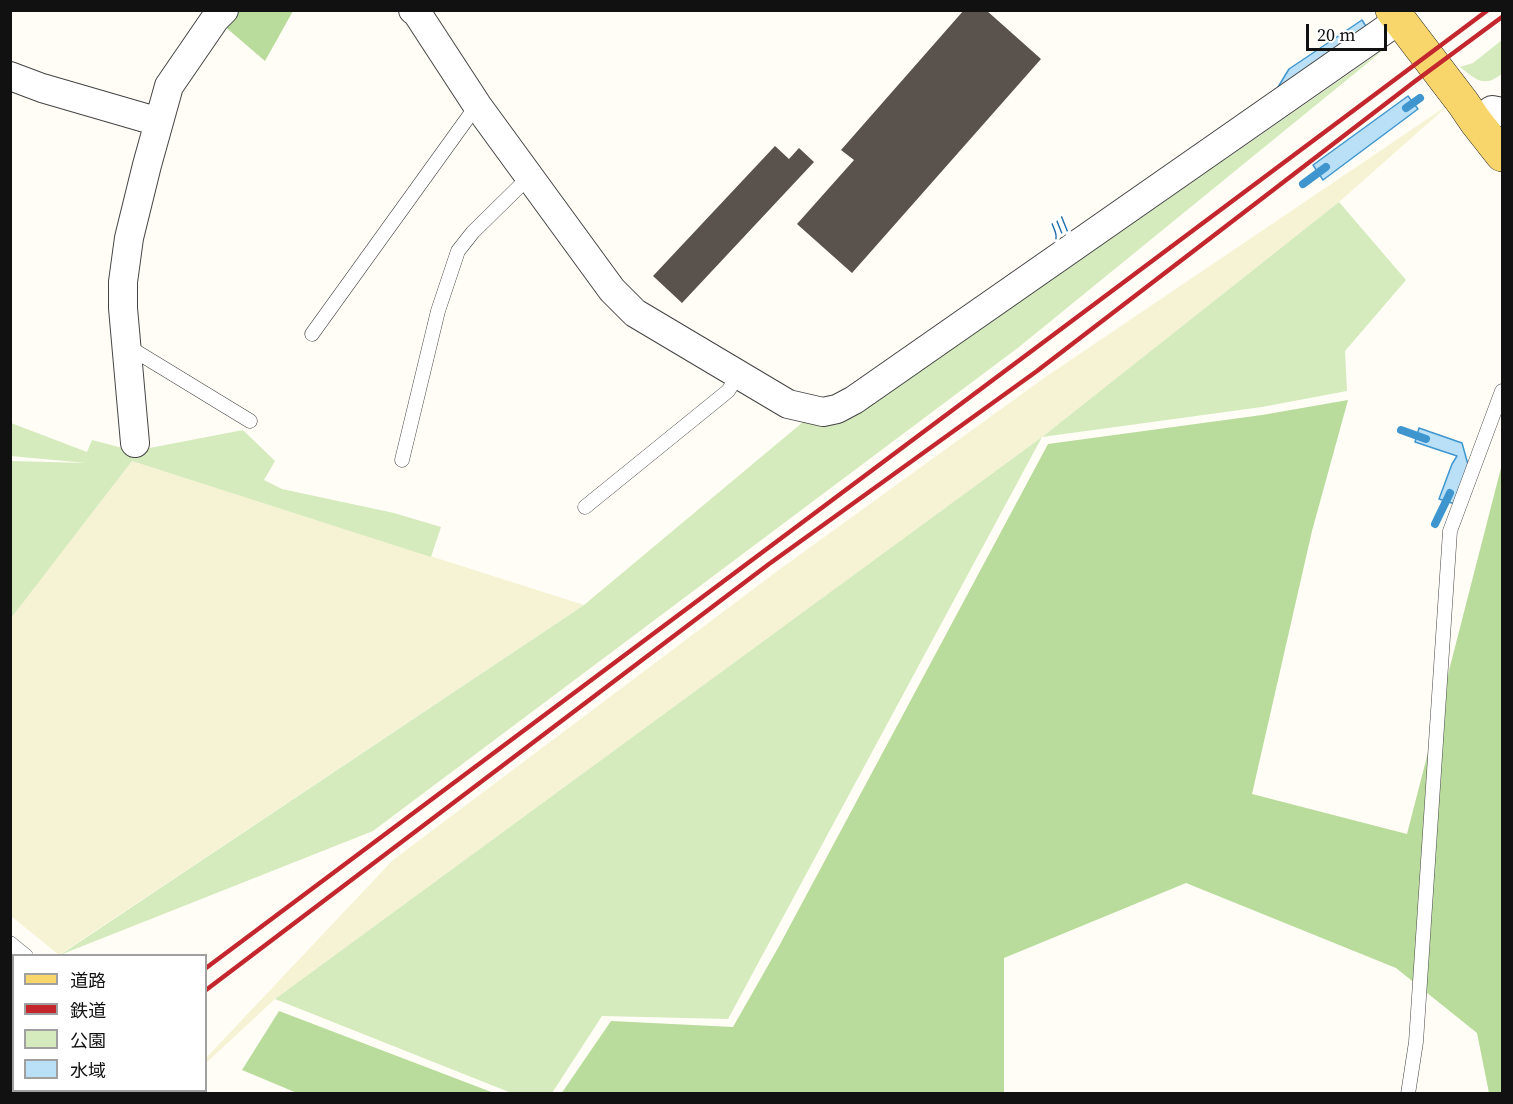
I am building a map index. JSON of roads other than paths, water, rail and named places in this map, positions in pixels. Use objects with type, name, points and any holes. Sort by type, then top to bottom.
[{"type":"main road","points":[[1399,14],[1463,103],[1489,117],[1503,154]]},
{"type":"street","points":[[135,442],[123,308],[123,282],[129,238],[169,86],[215,19],[224,10]]},
{"type":"street","points":[[413,10],[529,177],[612,290],[635,313],[788,404],[823,412],[837,409],[854,400],[1399,14]]},
{"type":"street","points":[[10,76],[42,88],[159,122]]},
{"type":"lane","points":[[312,334],[477,105]]},
{"type":"lane","points":[[402,460],[438,311],[458,251],[472,231],[529,177]]},
{"type":"lane","points":[[126,346],[250,422]]},
{"type":"lane","points":[[585,507],[728,392],[739,374]]},
{"type":"lane","points":[[1408,1094],[1416,1042],[1450,531],[1503,391]]},
{"type":"lane","points":[[10,943],[24,954]]},
{"type":"water","points":[[1362,20],[1371,34],[1275,92],[1289,69]]},
{"type":"water","points":[[1408,96],[1418,109],[1323,180],[1313,165]]},
{"type":"water","points":[[1419,428],[1462,443],[1469,468],[1455,504],[1439,499],[1457,456],[1415,442]]},
{"type":"waterway","points":[[1406,108],[1420,98]]},
{"type":"waterway","points":[[1303,184],[1326,167]]},
{"type":"waterway","name":"川","points":[[1401,430],[1426,439]]},
{"type":"waterway","name":"川","points":[[1435,524],[1450,493]]},
{"type":"railway","points":[[207,967],[1488,10]]},
{"type":"railway","points":[[207,989],[769,564],[1037,371],[1502,17]]}]
